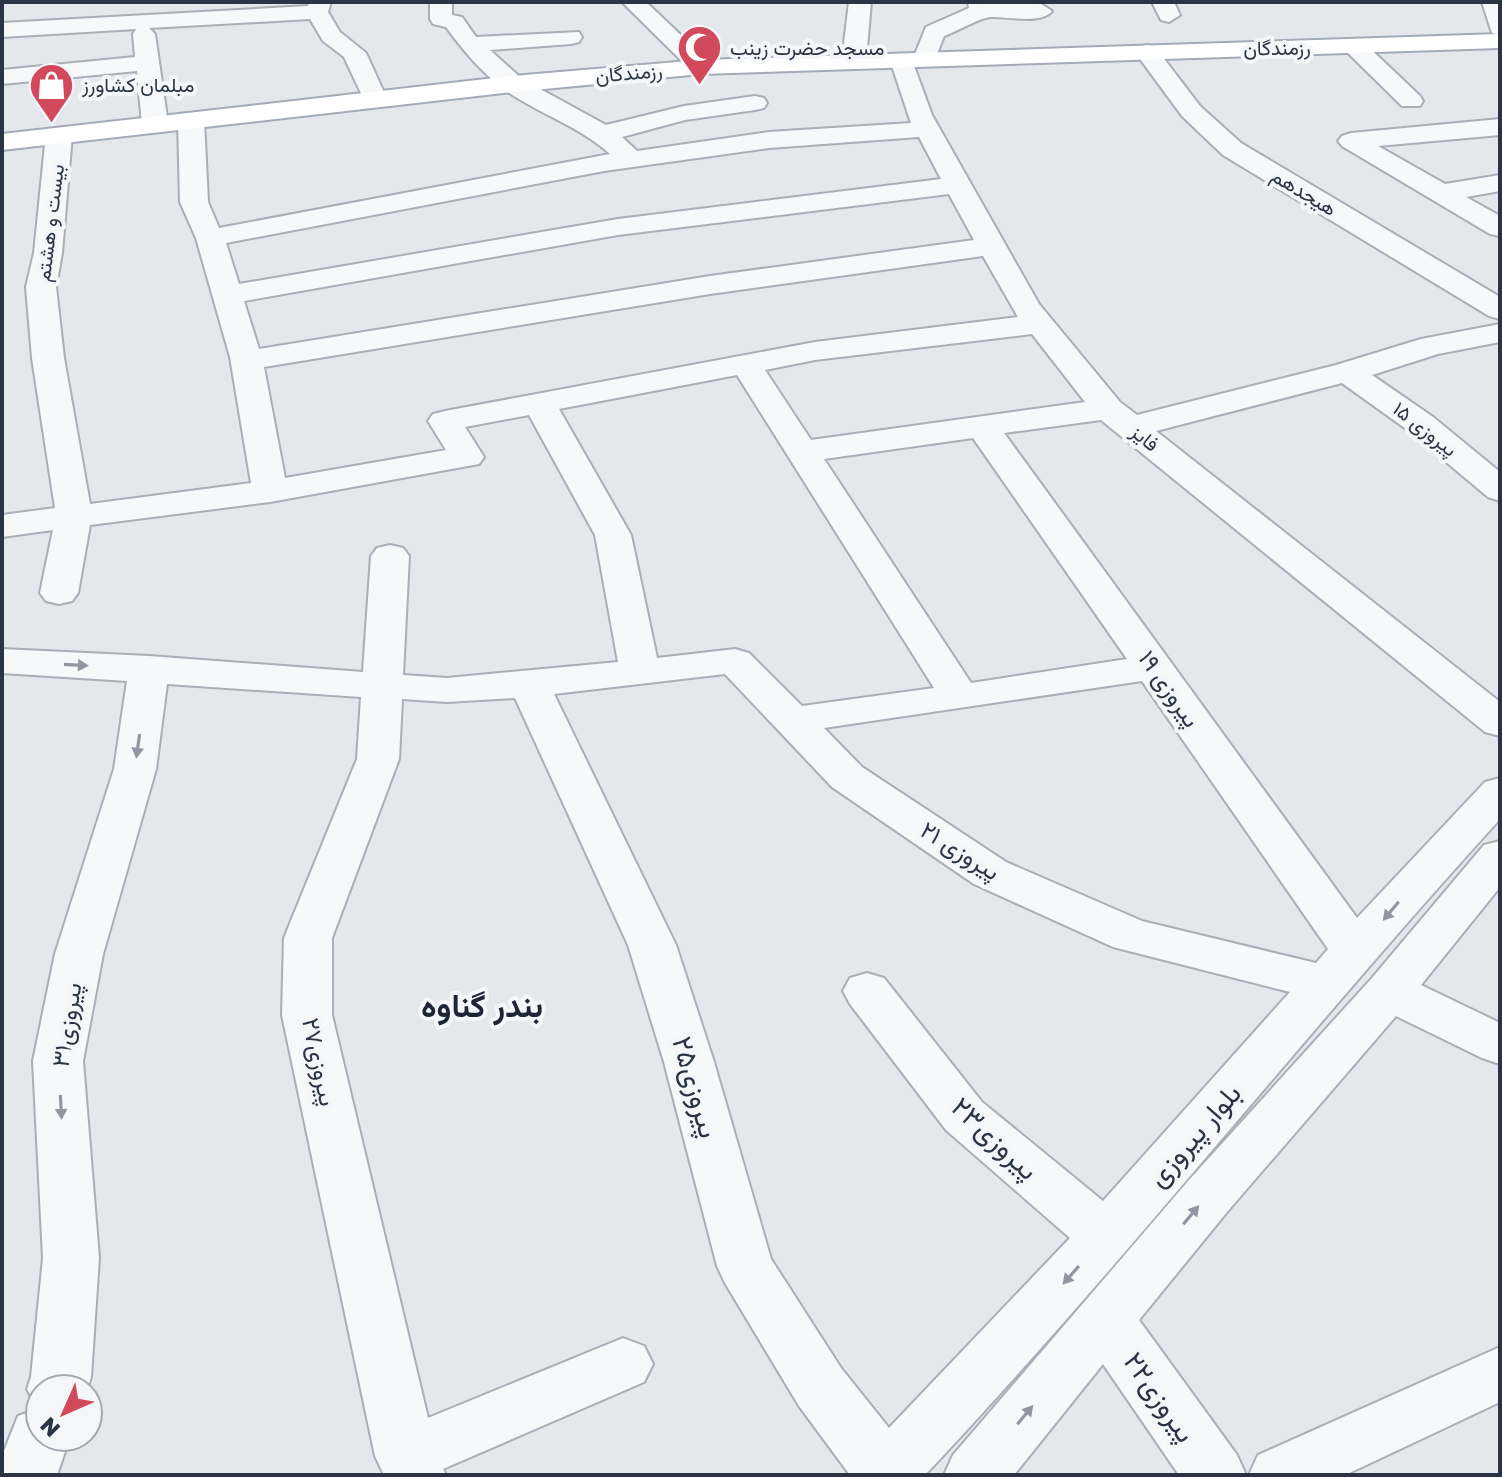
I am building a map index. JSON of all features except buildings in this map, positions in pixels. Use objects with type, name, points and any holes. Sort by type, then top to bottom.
[{"type":"main road","name":"رزمندگان","points":[[2,142],[513,84],[701,67],[1500,41]]},
{"type":"street","points":[[441,2],[441,19],[454,22],[470,44],[513,84],[603,134],[631,159]]},
{"type":"street","points":[[633,2],[701,67]]},
{"type":"street","points":[[854,60],[860,2]]},
{"type":"street","points":[[1493,2],[1500,28]]},
{"type":"street","points":[[914,59],[934,32],[968,19],[979,6],[1041,11]]},
{"type":"street","points":[[2,30],[318,7],[331,36],[354,53],[375,99]]},
{"type":"street","points":[[142,20],[155,124]]},
{"type":"street","points":[[470,44],[571,37]]},
{"type":"street","points":[[1354,46],[1411,101]]},
{"type":"street","name":"هیجدهم","points":[[1147,52],[1191,111],[1232,149],[1496,305]]},
{"type":"street","name":"فایز","points":[[914,59],[919,115],[1026,307],[1119,418],[1500,723]]},
{"type":"street","points":[[2,77],[148,63]]},
{"type":"street","points":[[753,65],[755,103],[769,140]]},
{"type":"street","points":[[603,134],[684,113],[755,103]]},
{"type":"street","points":[[191,120],[194,202],[210,238],[247,360],[270,491]]},
{"type":"street","points":[[1500,127],[1351,141],[1500,228]]},
{"type":"street","points":[[210,238],[631,159],[769,140],[927,129]]},
{"type":"street","name":"بیست و هشتم","points":[[59,135],[48,253],[41,287],[48,358],[74,516]]},
{"type":"street","points":[[1442,193],[1500,183]]},
{"type":"street","points":[[226,295],[618,227],[958,185]]},
{"type":"street","points":[[247,360],[710,285],[992,246]]},
{"type":"street","points":[[2,526],[270,491],[467,457],[445,421],[815,351],[1039,324]]},
{"type":"street","points":[[804,451],[982,426],[1119,418],[1347,372],[1432,346],[1500,333]]},
{"type":"street","points":[[745,363],[960,697]]},
{"type":"street","name":"پیروزی ۱۵","points":[[1347,372],[1421,424],[1500,490]]},
{"type":"street","points":[[2,661],[149,668],[447,690],[529,685],[640,672],[613,535],[540,404]]},
{"type":"street","name":"پیروزی ۱۹","points":[[982,426],[1153,667],[1358,975]]},
{"type":"street","points":[[59,593],[74,516]]},
{"type":"street","name":"پیروزی۲۷","points":[[390,556],[378,759],[308,938],[307,1015],[411,1465]]},
{"type":"street","name":"پیروزی ۲۱","points":[[640,672],[735,661],[847,777],[990,873],[1130,935],[1358,975],[1500,1045]]},
{"type":"street","points":[[792,720],[1153,667]]},
{"type":"street","name":"پیروزی۳۱","points":[[61,1373],[71,1258],[58,1061],[79,954],[135,769],[149,668]]},
{"type":"street","name":"پیروزی۲۵","points":[[529,685],[652,945],[689,1062],[745,1266],[820,1387],[885,1474]]},
{"type":"street","name":"بلوار پیروزی","points":[[885,1474],[1032,1318],[1105,1235],[1358,975],[1464,875],[1500,792]]},
{"type":"street","name":"بلوار پیروزی","points":[[975,1475],[1208,1196],[1358,975]]},
{"type":"street","name":"پیروزی۲۳","points":[[867,991],[964,1116],[1105,1235]]},
{"type":"street","name":"پیروزی۲۲","points":[[1105,1319],[1215,1475]]},
{"type":"street","points":[[411,1465],[623,1364]]},
{"type":"street","points":[[1280,1475],[1500,1373]]},
{"type":"street","points":[[26,1475],[34,1453]]},
{"type":"place","name":"مسجد حضرت زینب","points":[[699,87]]},
{"type":"place","name":"مبلمان کشاورز","points":[[51,124]]},
{"type":"district","name":"بندر گناوه","points":[[482,1006]]}]
